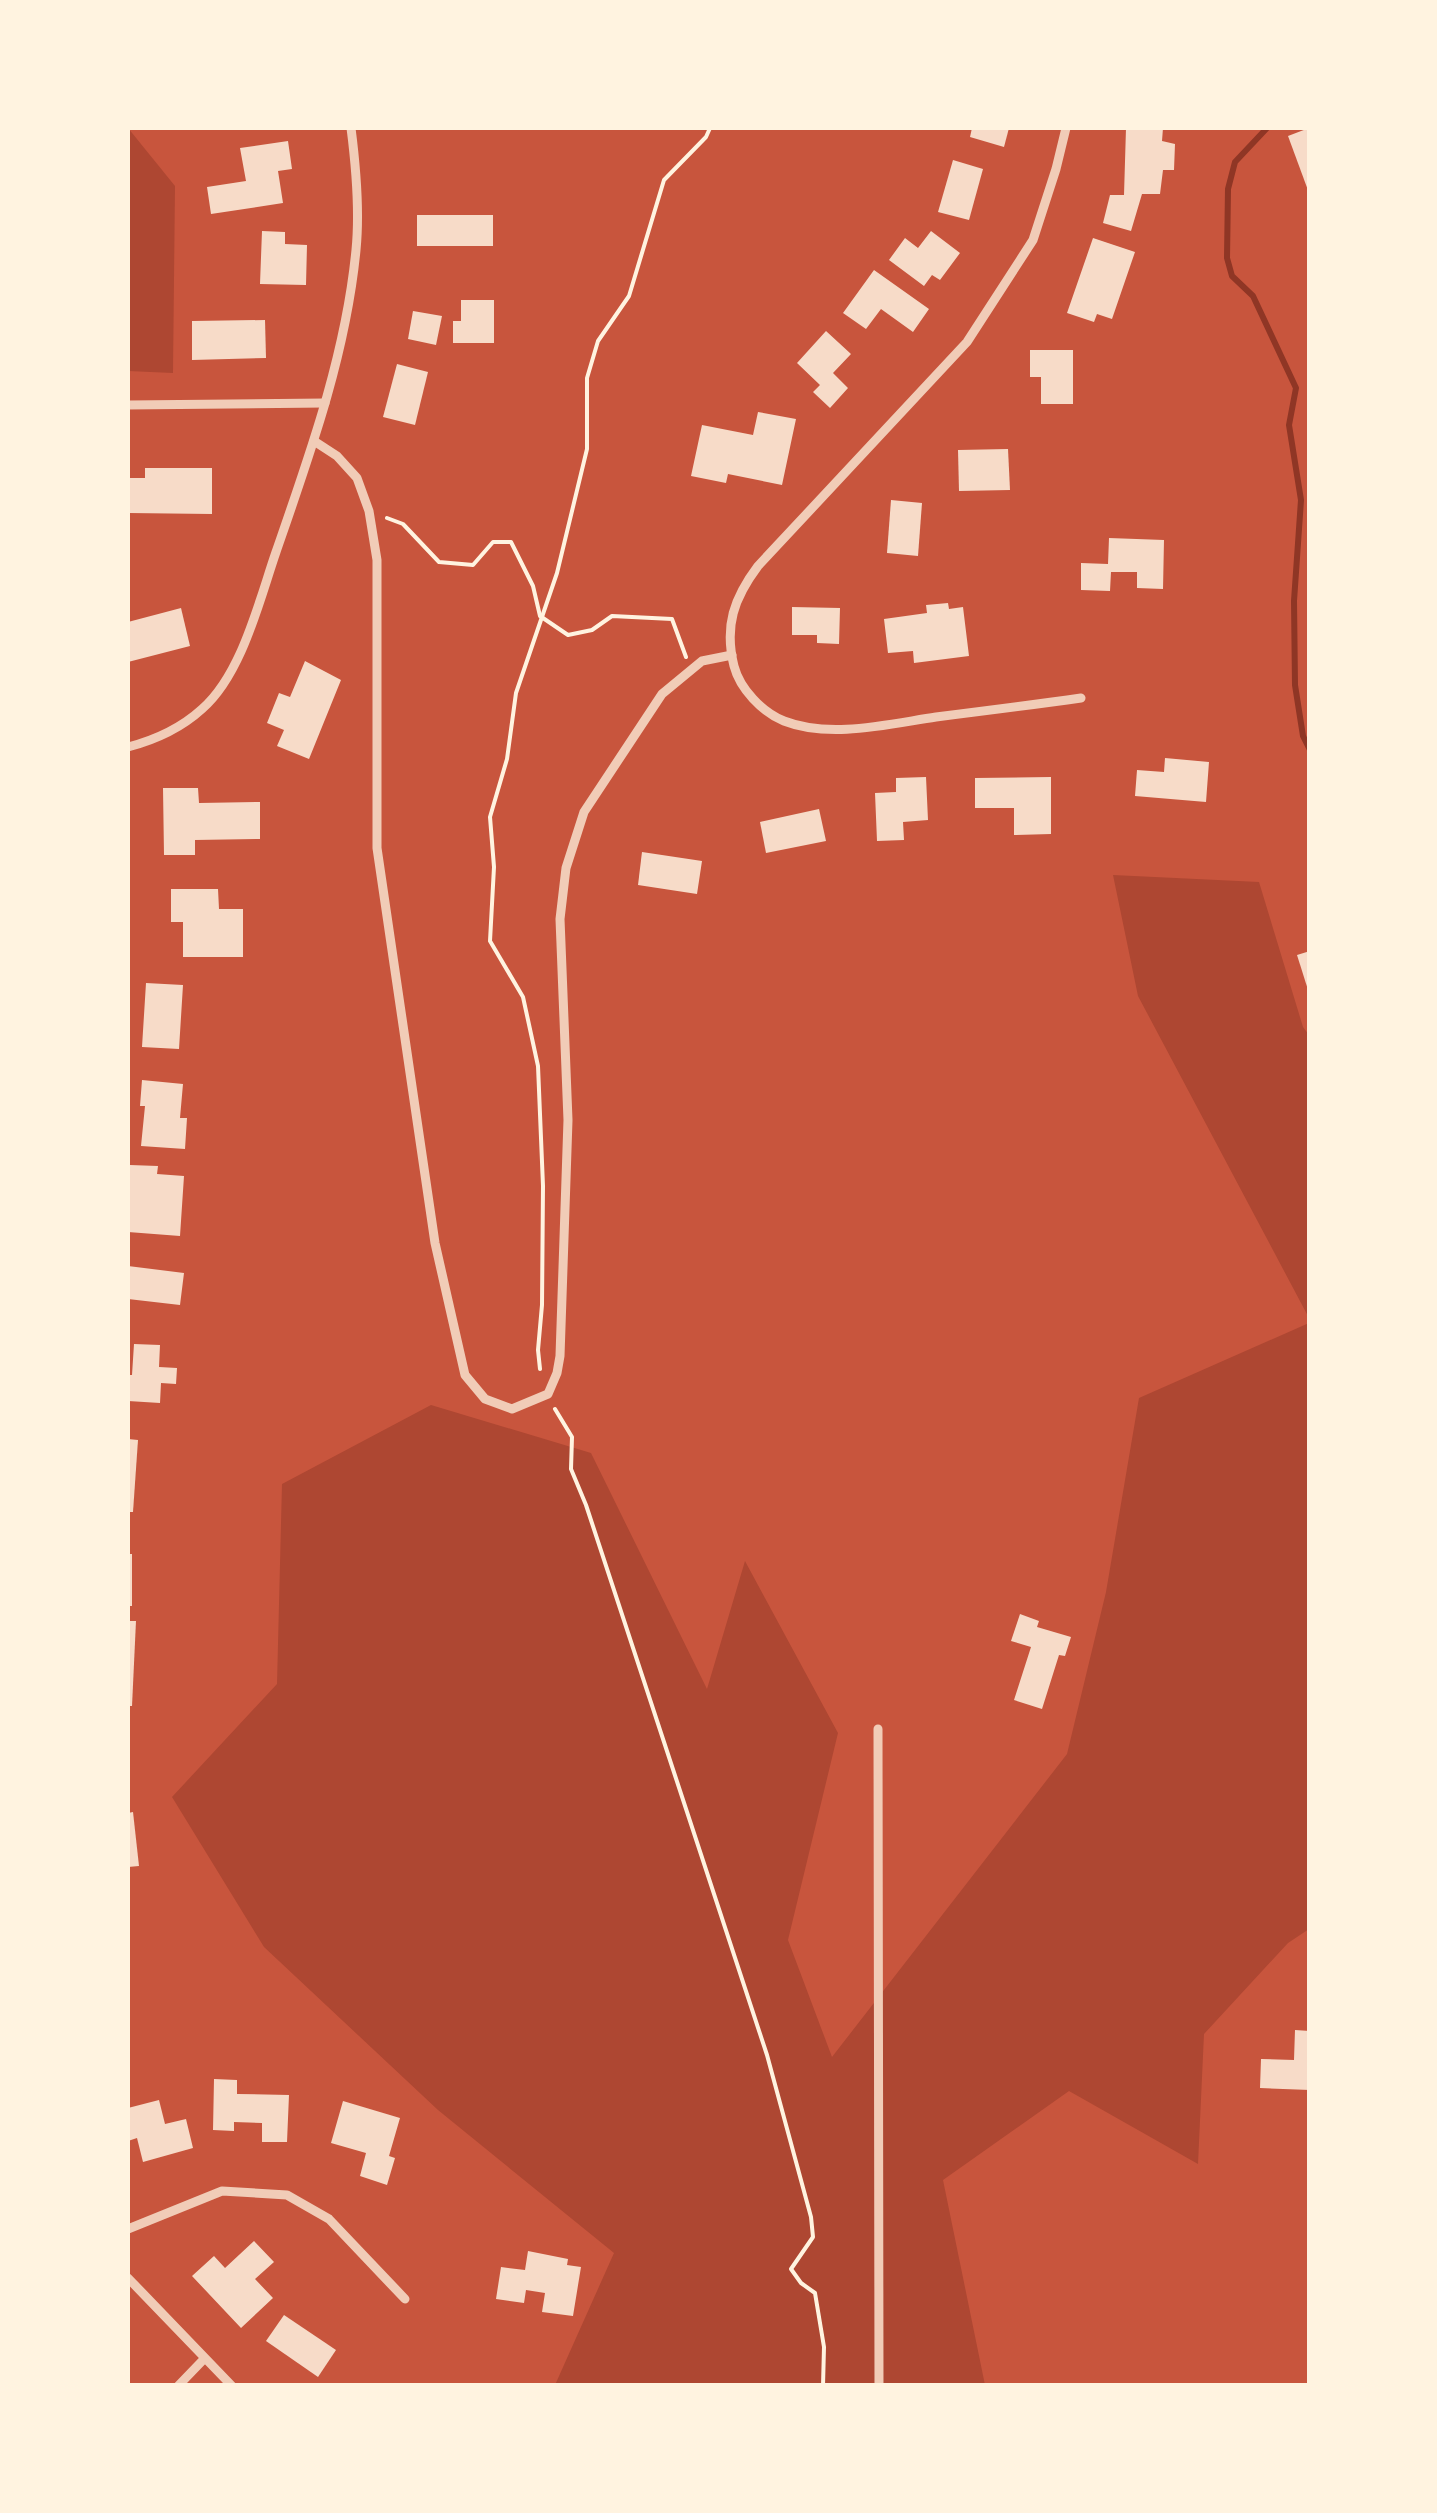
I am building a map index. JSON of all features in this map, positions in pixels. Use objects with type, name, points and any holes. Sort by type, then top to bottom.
[{"type":"street","points":[[128,747],[158,739],[202,709],[224,683],[248,633],[314,441],[347,314],[356,248],[351,128]]},
{"type":"street","points":[[1066,128],[1032,240],[968,342],[746,583],[738,594],[730,621],[732,655],[741,682],[760,705],[784,721],[806,726],[870,726],[1080,698]]},
{"type":"street","points":[[128,405],[324,403]]},
{"type":"street","points":[[314,441],[337,456],[357,478],[369,512],[378,560],[377,848],[436,1243],[466,1375],[485,1399],[512,1410],[548,1394],[560,1356],[568,1120],[560,918],[566,868],[584,812],[662,694],[702,661],[732,655]]},
{"type":"street","points":[[878,1729],[879,2386]]},
{"type":"street","points":[[128,2229],[222,2191],[288,2195],[329,2219],[404,2299]]},
{"type":"street","points":[[128,2278],[232,2386]]},
{"type":"street","points":[[178,2386],[204,2359]]},
{"type":"path","points":[[542,1374],[538,1350],[544,1206],[538,1066],[523,997],[490,940],[494,867],[490,816],[507,759],[516,693],[557,573],[587,449],[587,378],[598,341],[629,296],[664,180],[710,128]]},
{"type":"path","points":[[369,512],[403,524],[439,562],[472,565],[492,542],[511,542],[534,586],[540,616],[568,635],[592,630],[612,616],[672,619],[685,651],[686,672]]},
{"type":"path","points":[[553,1404],[572,1437],[571,1470],[586,1505],[767,2054],[812,2217],[812,2237],[792,2269],[801,2283],[815,2293],[824,2346],[823,2386]]},
{"type":"shaded area","points":[[128,128],[175,186],[173,373],[128,371]]},
{"type":"shaded area","points":[[1113,875],[1259,882],[1303,1027],[1309,1035],[1309,1318],[1138,996]]},
{"type":"shaded area","points":[[1309,1323],[1309,1929],[1288,1943],[1204,2034],[1198,2164],[1069,2091],[943,2180],[985,2385],[555,2385],[614,2253],[438,2110],[264,1947],[172,1797],[277,1684],[282,1484],[431,1405],[591,1453],[707,1689],[745,1561],[838,1733],[788,1940],[832,2057],[1067,1754],[1106,1592],[1139,1398]]},
{"type":"building","points":[[972,128],[1009,128],[1004,147],[970,137]]},
{"type":"building","points":[[1126,128],[1163,128],[1162,141],[1175,144],[1174,170],[1163,170],[1160,194],[1142,194],[1131,231],[1103,223],[1110,195],[1124,195]]},
{"type":"building","points":[[1309,128],[1310,193],[1288,136]]},
{"type":"building","points":[[288,141],[292,169],[278,171],[283,203],[211,214],[207,187],[246,181],[240,148]]},
{"type":"building","points":[[953,160],[983,169],[969,220],[938,212]]},
{"type":"building","points":[[417,215],[493,215],[493,246],[417,246]]},
{"type":"building","points":[[262,231],[285,232],[285,244],[307,245],[306,285],[260,284]]},
{"type":"building","points":[[931,231],[960,253],[940,280],[932,275],[924,286],[889,260],[905,238],[918,248]]},
{"type":"building","points":[[1093,238],[1135,252],[1112,319],[1097,314],[1094,322],[1067,313]]},
{"type":"building","points":[[874,270],[929,309],[913,332],[881,309],[866,329],[843,313]]},
{"type":"building","points":[[461,300],[494,300],[494,343],[453,343],[453,321],[461,321]]},
{"type":"building","points":[[413,311],[442,316],[436,345],[408,339]]},
{"type":"building","points":[[265,320],[266,358],[192,360],[192,321]]},
{"type":"building","points":[[826,331],[851,354],[833,373],[848,388],[830,408],[813,392],[820,385],[797,363]]},
{"type":"building","points":[[1030,350],[1073,350],[1073,404],[1041,404],[1041,377],[1030,377]]},
{"type":"building","points":[[397,364],[428,372],[415,425],[383,417]]},
{"type":"building","points":[[758,412],[796,419],[782,485],[728,474],[726,483],[691,476],[702,425],[753,435]]},
{"type":"building","points":[[1008,449],[1010,490],[959,491],[958,450]]},
{"type":"building","points":[[145,468],[212,468],[212,514],[128,513],[128,478],[145,478]]},
{"type":"building","points":[[891,500],[922,503],[918,556],[887,553]]},
{"type":"building","points":[[1109,538],[1164,540],[1163,589],[1137,588],[1137,572],[1111,572],[1110,591],[1081,590],[1081,563],[1108,564]]},
{"type":"building","points":[[948,603],[949,609],[963,607],[969,656],[914,663],[913,651],[888,653],[884,619],[927,613],[926,605]]},
{"type":"building","points":[[792,607],[840,608],[839,644],[817,643],[817,635],[792,635]]},
{"type":"building","points":[[181,608],[190,646],[128,662],[128,622]]},
{"type":"building","points":[[305,661],[341,680],[309,759],[277,746],[284,730],[267,723],[279,693],[290,697]]},
{"type":"building","points":[[1165,758],[1209,762],[1206,802],[1135,796],[1137,770],[1164,772]]},
{"type":"building","points":[[926,777],[928,820],[903,822],[904,840],[877,841],[875,793],[896,792],[896,778]]},
{"type":"building","points":[[1051,777],[1051,834],[1014,835],[1014,808],[975,808],[975,778]]},
{"type":"building","points":[[163,788],[198,788],[199,803],[260,802],[260,839],[195,840],[195,855],[164,855]]},
{"type":"building","points":[[819,809],[826,841],[766,853],[760,822]]},
{"type":"building","points":[[642,852],[702,861],[697,894],[638,885]]},
{"type":"building","points":[[171,889],[218,889],[219,909],[243,909],[243,957],[183,957],[183,922],[171,922]]},
{"type":"building","points":[[1310,951],[1310,992],[1309,993],[1297,955]]},
{"type":"building","points":[[146,983],[183,985],[179,1049],[142,1047]]},
{"type":"building","points":[[142,1080],[183,1084],[180,1118],[187,1118],[185,1149],[141,1146],[145,1106],[140,1106]]},
{"type":"building","points":[[130,1165],[158,1166],[157,1174],[184,1176],[180,1236],[128,1232]]},
{"type":"building","points":[[128,1266],[184,1273],[180,1305],[128,1299]]},
{"type":"building","points":[[134,1344],[160,1345],[159,1367],[177,1368],[176,1384],[161,1383],[160,1403],[128,1401]]},
{"type":"building","points":[[128,1439],[138,1440],[133,1512],[128,1512]]},
{"type":"building","points":[[128,1554],[132,1554],[132,1606],[128,1606]]},
{"type":"building","points":[[1020,1614],[1039,1621],[1037,1627],[1071,1637],[1065,1656],[1059,1655],[1042,1709],[1014,1700],[1031,1647],[1011,1641]]},
{"type":"building","points":[[128,1621],[136,1621],[132,1706],[128,1706]]},
{"type":"building","points":[[133,1812],[139,1866],[128,1867],[128,1813]]},
{"type":"building","points":[[1295,2030],[1310,2031],[1310,2090],[1260,2088],[1261,2059],[1294,2060]]},
{"type":"building","points":[[214,2079],[237,2080],[237,2094],[289,2095],[287,2142],[262,2142],[262,2123],[234,2122],[234,2131],[213,2130]]},
{"type":"building","points":[[159,2100],[165,2124],[186,2119],[193,2148],[143,2162],[137,2138],[128,2141],[128,2108]]},
{"type":"building","points":[[343,2101],[400,2118],[389,2156],[395,2158],[387,2185],[360,2176],[366,2153],[331,2143]]},
{"type":"building","points":[[254,2241],[274,2262],[255,2279],[273,2298],[241,2328],[192,2276],[214,2256],[225,2268]]},
{"type":"building","points":[[528,2251],[568,2259],[567,2265],[581,2267],[573,2316],[542,2312],[545,2293],[526,2290],[524,2303],[496,2299],[501,2267],[525,2270]]},
{"type":"building","points":[[284,2315],[336,2350],[318,2377],[266,2341]]},
{"type":"waterway","points":[[1267,128],[1235,162],[1228,189],[1227,258],[1232,276],[1253,296],[1296,388],[1289,425],[1301,500],[1294,601],[1295,685],[1303,736],[1310,750]]}]
